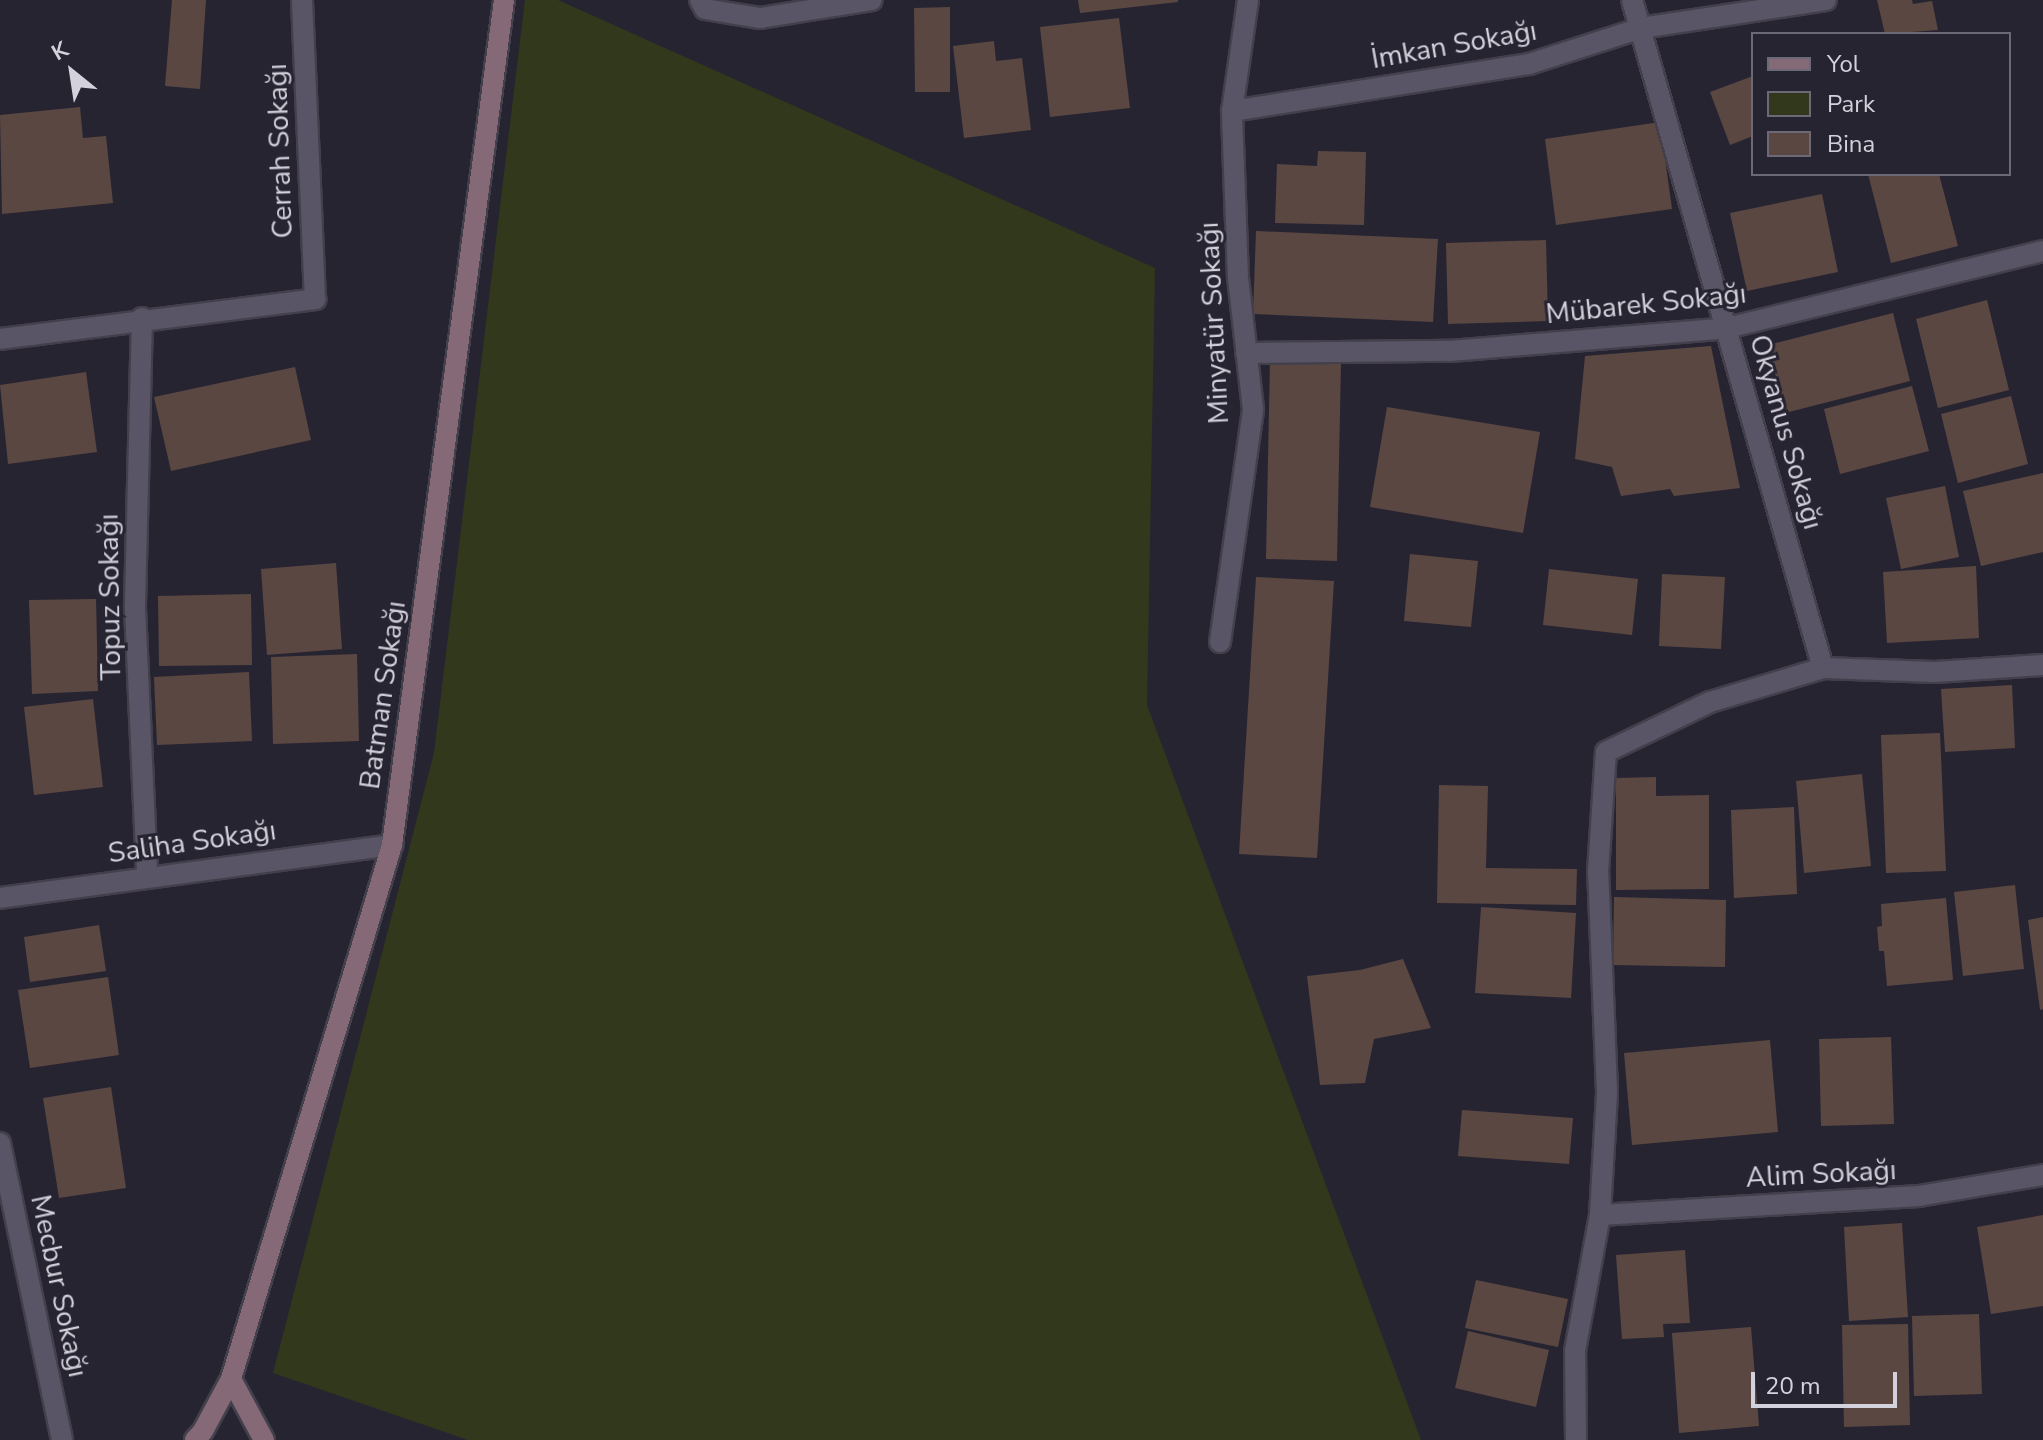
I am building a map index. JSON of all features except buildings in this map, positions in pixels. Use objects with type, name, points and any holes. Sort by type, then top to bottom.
[{"type":"street","name":"Cerrah Sokağı","points":[[142,318],[315,299],[302,0]]},
{"type":"street","name":"Batman Sokağı","points":[[195,1440],[231,1379],[392,845],[504,0]]},
{"type":"street","points":[[700,0],[705,9],[760,18],[872,0]]},
{"type":"street","name":"Minyatür Sokağı","points":[[1220,642],[1253,409],[1238,278],[1232,111],[1248,0]]},
{"type":"street","name":"Okyanus Sokağı","points":[[1632,0],[1823,668]]},
{"type":"street","name":"İmkan Sokağı","points":[[1232,111],[1529,64],[1641,28],[1826,0]]},
{"type":"street","name":"Mübarek Sokağı","points":[[1246,353],[1450,351],[1727,328],[2043,251]]},
{"type":"street","points":[[0,339],[142,318]]},
{"type":"street","name":"Topuz Sokağı","points":[[142,318],[135,608],[147,876]]},
{"type":"street","points":[[1576,1440],[1575,1351],[1600,1215],[1607,1092],[1598,872],[1606,752],[1710,702],[1823,668],[1935,672],[2043,665]]},
{"type":"street","name":"Saliha Sokağı","points":[[0,898],[392,845]]},
{"type":"street","name":"Mecbur Sokağı","points":[[0,1143],[62,1440]]},
{"type":"street","name":"Alim Sokağı","points":[[1600,1215],[1919,1196],[2043,1175]]},
{"type":"street","points":[[231,1379],[264,1440]]},
{"type":"green space","points":[[525,0],[558,0],[1155,268],[1147,705],[1421,1440],[468,1440],[273,1373],[434,753]]}]
